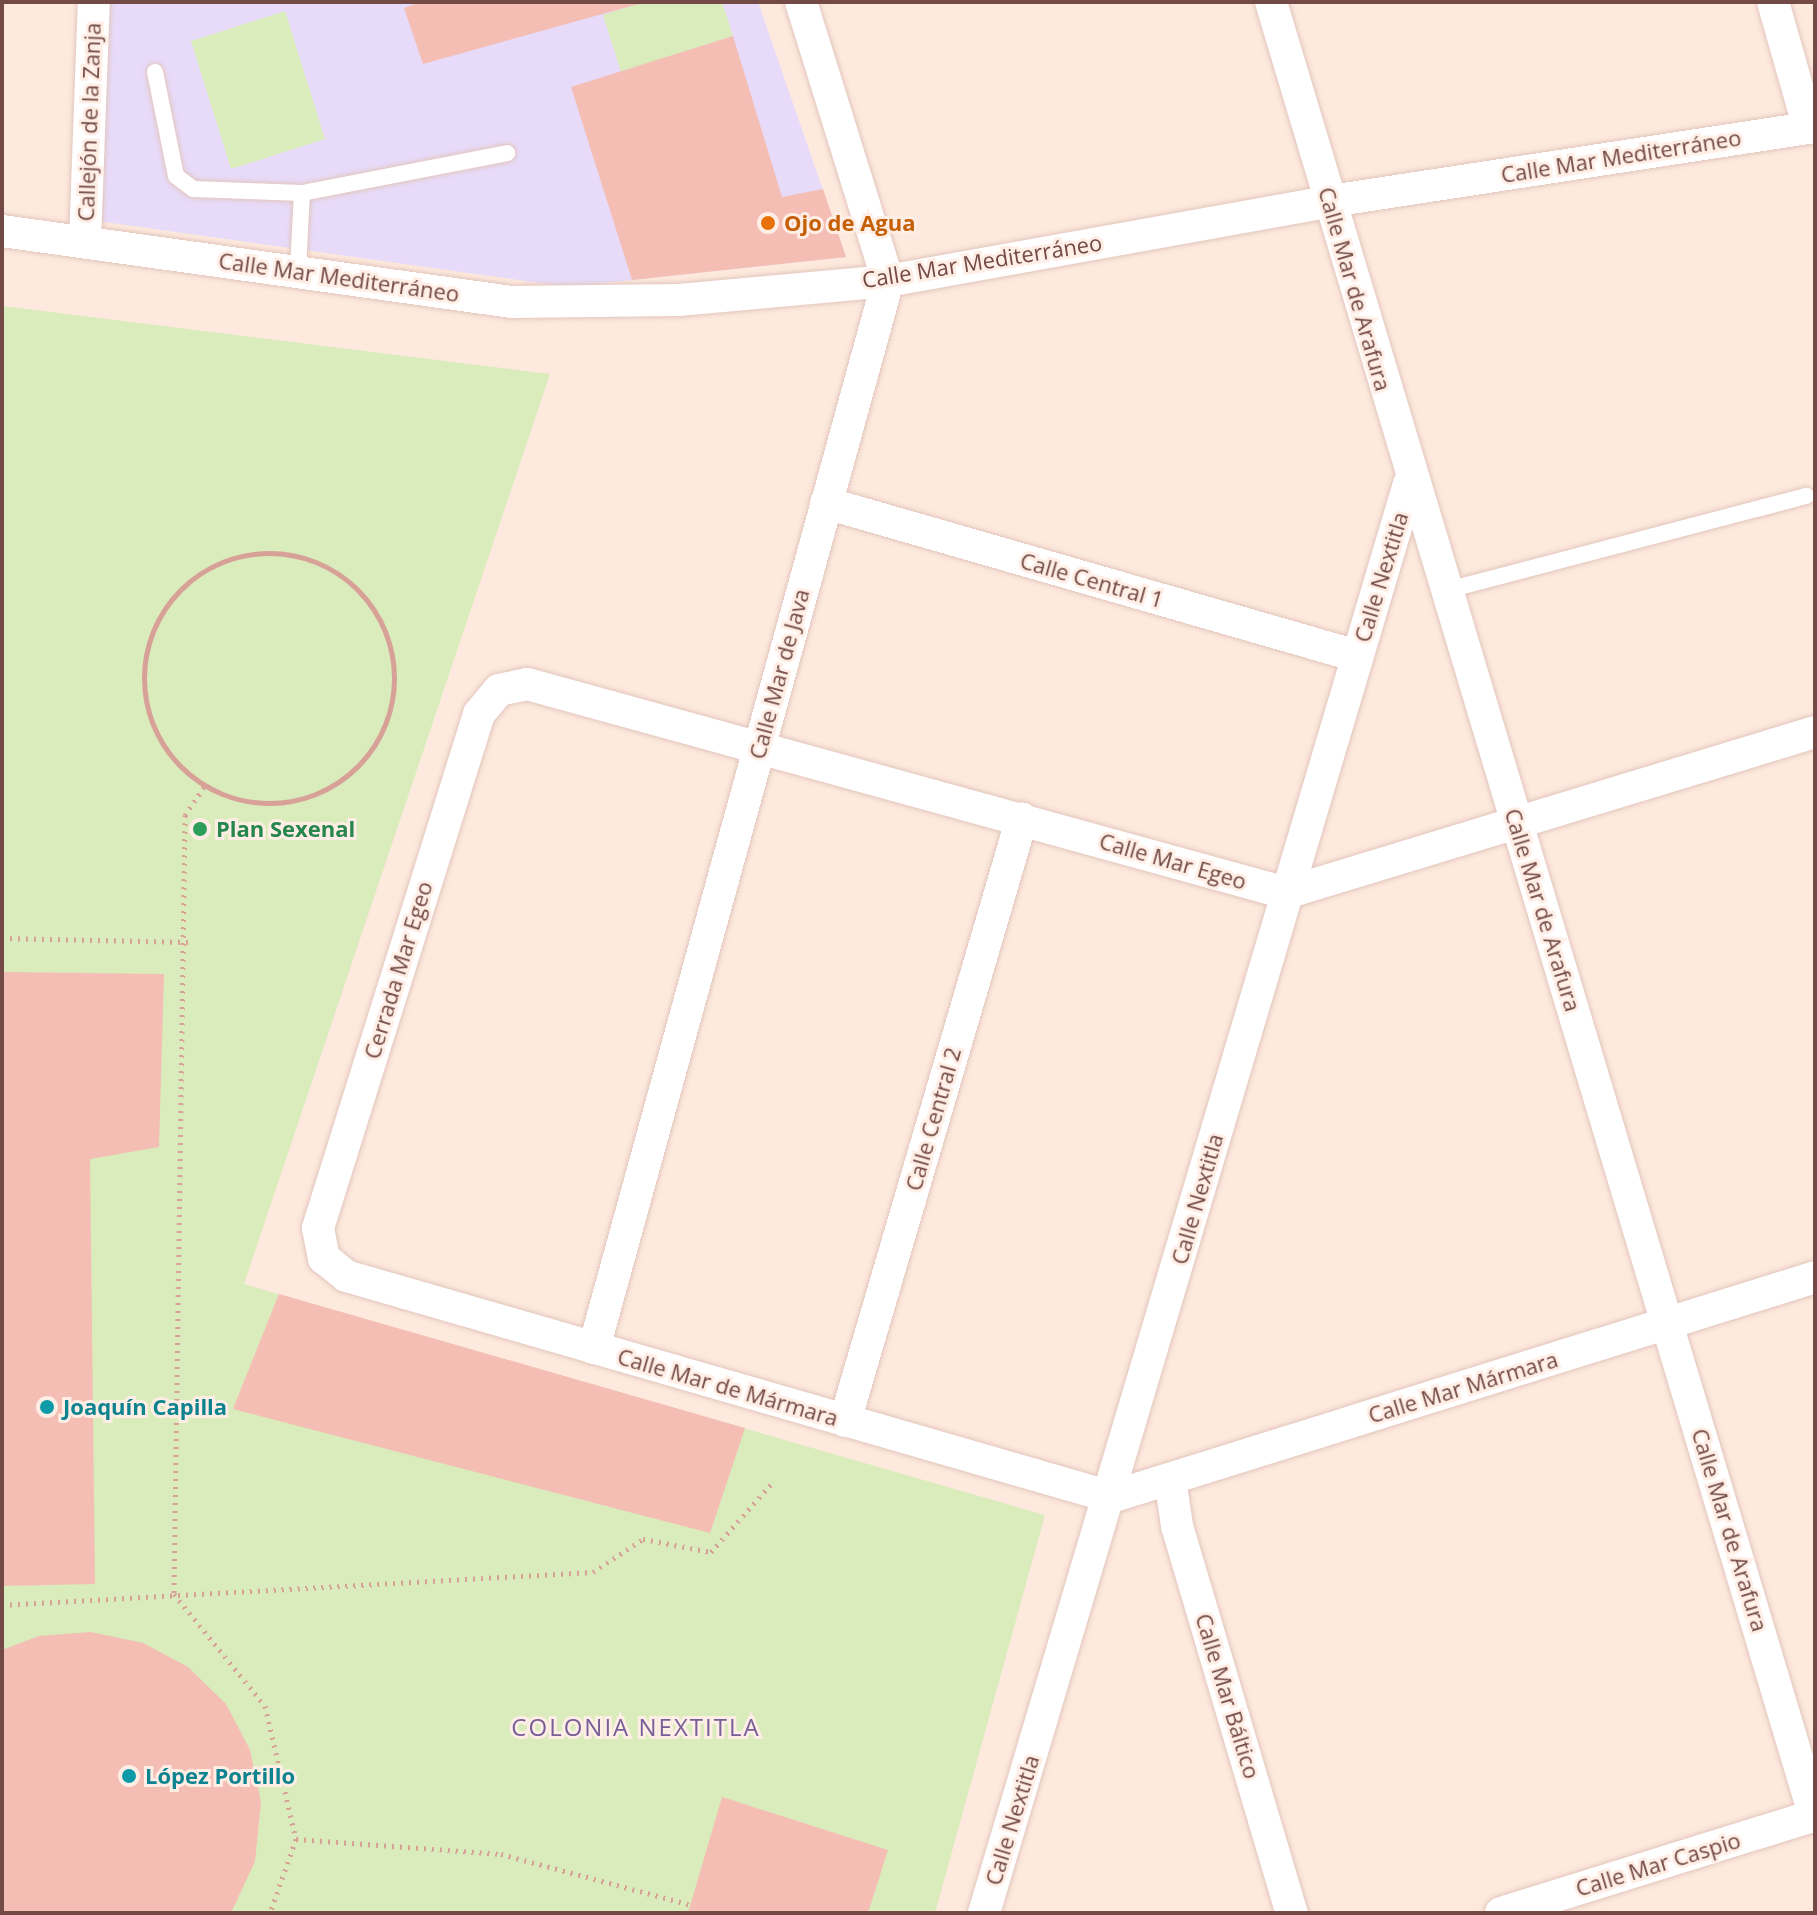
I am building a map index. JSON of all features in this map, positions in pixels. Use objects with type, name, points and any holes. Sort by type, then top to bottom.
[{"type":"street","name":"Callejón de la Zanja","points":[[85,242],[94,2]]},
{"type":"street","points":[[801,2],[888,281]]},
{"type":"street","name":"Calle Mar de Arafura","points":[[1271,2],[1331,201],[1409,484],[1517,822],[1815,1816]]},
{"type":"street","points":[[1773,2],[1812,127]]},
{"type":"street","name":"Calle Mar Mediterráneo","points":[[2,231],[570,306],[888,281],[1331,201],[1812,127]]},
{"type":"street","name":"Calle Mar de Java","points":[[594,1348],[888,281]]},
{"type":"street","name":"Calle Nextitla","points":[[984,1913],[1111,1497],[1286,893],[1409,484]]},
{"type":"street","name":"Calle Central 1","points":[[826,503],[1357,656]]},
{"type":"street","name":"Calle Mar Egeo","points":[[527,684],[1286,893]]},
{"type":"street","name":"Cerrada Mar Egeo","points":[[346,1276],[324,1258],[318,1228],[479,714],[499,690],[527,684]]},
{"type":"street","points":[[1286,893],[1815,732]]},
{"type":"street","name":"Calle Central 2","points":[[845,1421],[1022,818]]},
{"type":"street","name":"Calle Mar de Mármara","points":[[346,1276],[1111,1497]]},
{"type":"street","name":"Calle Mar Mármara","points":[[1111,1497],[1815,1277]]},
{"type":"street","name":"Calle Mar Báltico","points":[[1170,1479],[1177,1526],[1292,1913]]},
{"type":"street","name":"Calle Mar Caspio","points":[[1501,1913],[1815,1816]]},
{"type":"lane","points":[[155,72],[183,184],[302,193],[507,153]]},
{"type":"lane","points":[[298,269],[302,193]]},
{"type":"lane","points":[[1444,591],[1807,496]]},
{"type":"path","points":[[271,552],[311,559],[347,578],[374,608],[391,646],[395,688],[384,729],[360,764],[327,790],[286,803],[244,802],[204,787],[172,759],[149,711],[148,644],[166,607],[194,577],[230,558],[271,552]]},
{"type":"path","points":[[204,787],[185,815],[188,942],[174,1594],[265,1706],[296,1839],[270,1913]]},
{"type":"path","points":[[2,938],[188,942]]},
{"type":"path","points":[[2,1605],[593,1572],[643,1539],[711,1552],[773,1482]]},
{"type":"path","points":[[296,1839],[501,1854],[692,1905]]},
{"type":"shaded area","points":[[102,2],[758,2],[846,257],[568,287],[90,220]]},
{"type":"green space","points":[[644,2],[722,2],[733,36],[621,72],[603,15]]},
{"type":"green space","points":[[285,11],[325,139],[231,169],[191,41]]},
{"type":"green space","name":"Plan Sexenal","points":[[2,306],[550,374],[244,1284],[1045,1515],[935,1913],[2,1913]]},
{"type":"building","points":[[421,2],[642,3],[423,64],[404,8]]},
{"type":"building","points":[[733,36],[782,197],[823,189],[846,257],[632,280],[571,87]]},
{"type":"building","name":"Joaquín Capilla","points":[[2,972],[164,974],[159,1147],[90,1159],[95,1584],[2,1586]]},
{"type":"building","points":[[279,1294],[745,1428],[710,1533],[233,1409]]},
{"type":"building","name":"López Portillo","points":[[91,1632],[143,1643],[188,1667],[226,1704],[250,1750],[261,1802],[255,1861],[231,1913],[2,1913],[2,1650],[39,1636]]},
{"type":"building","points":[[722,1797],[888,1850],[868,1913],[688,1913]]},
{"type":"place","name":"Ojo de Agua","points":[[768,223]]},
{"type":"place","name":"Plan Sexenal","points":[[200,829]]},
{"type":"place","name":"Joaquín Capilla","points":[[47,1407]]},
{"type":"place","name":"López Portillo","points":[[129,1776]]},
{"type":"district","name":"COLONIA NEXTITLA","points":[[636,1727]]}]
